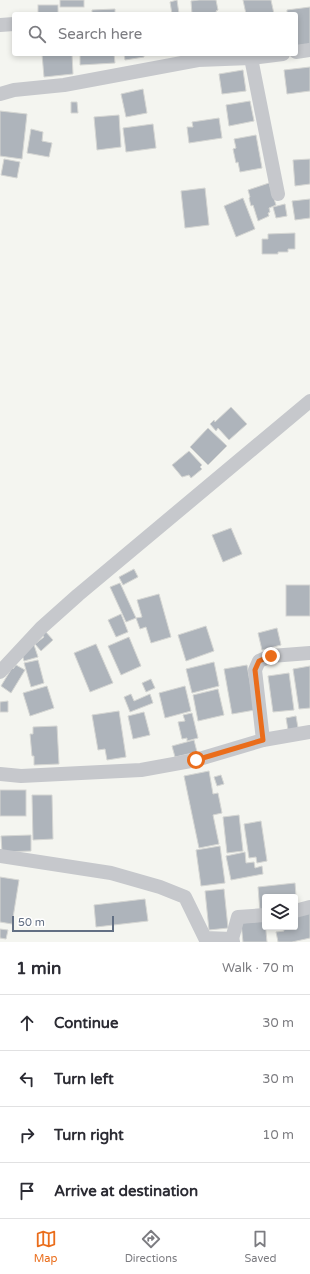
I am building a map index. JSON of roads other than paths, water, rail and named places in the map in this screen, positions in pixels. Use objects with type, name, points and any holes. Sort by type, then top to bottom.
[{"type":"street","points":[[0,25],[12,24]]},
{"type":"street","points":[[298,52],[310,50]]},
{"type":"street","points":[[0,94],[14,90],[64,85],[198,60],[267,56]]},
{"type":"street","points":[[251,58],[278,194]]},
{"type":"street","points":[[0,672],[41,628],[78,595],[310,401]]},
{"type":"street","points":[[263,740],[255,670],[259,661],[271,656],[310,653]]},
{"type":"street","points":[[0,774],[21,776],[141,770],[196,760],[263,740],[310,732]]},
{"type":"street","points":[[0,856],[111,873],[160,887],[185,897],[205,938],[232,940],[238,917],[262,915]]},
{"type":"street","points":[[298,910],[310,907]]}]
